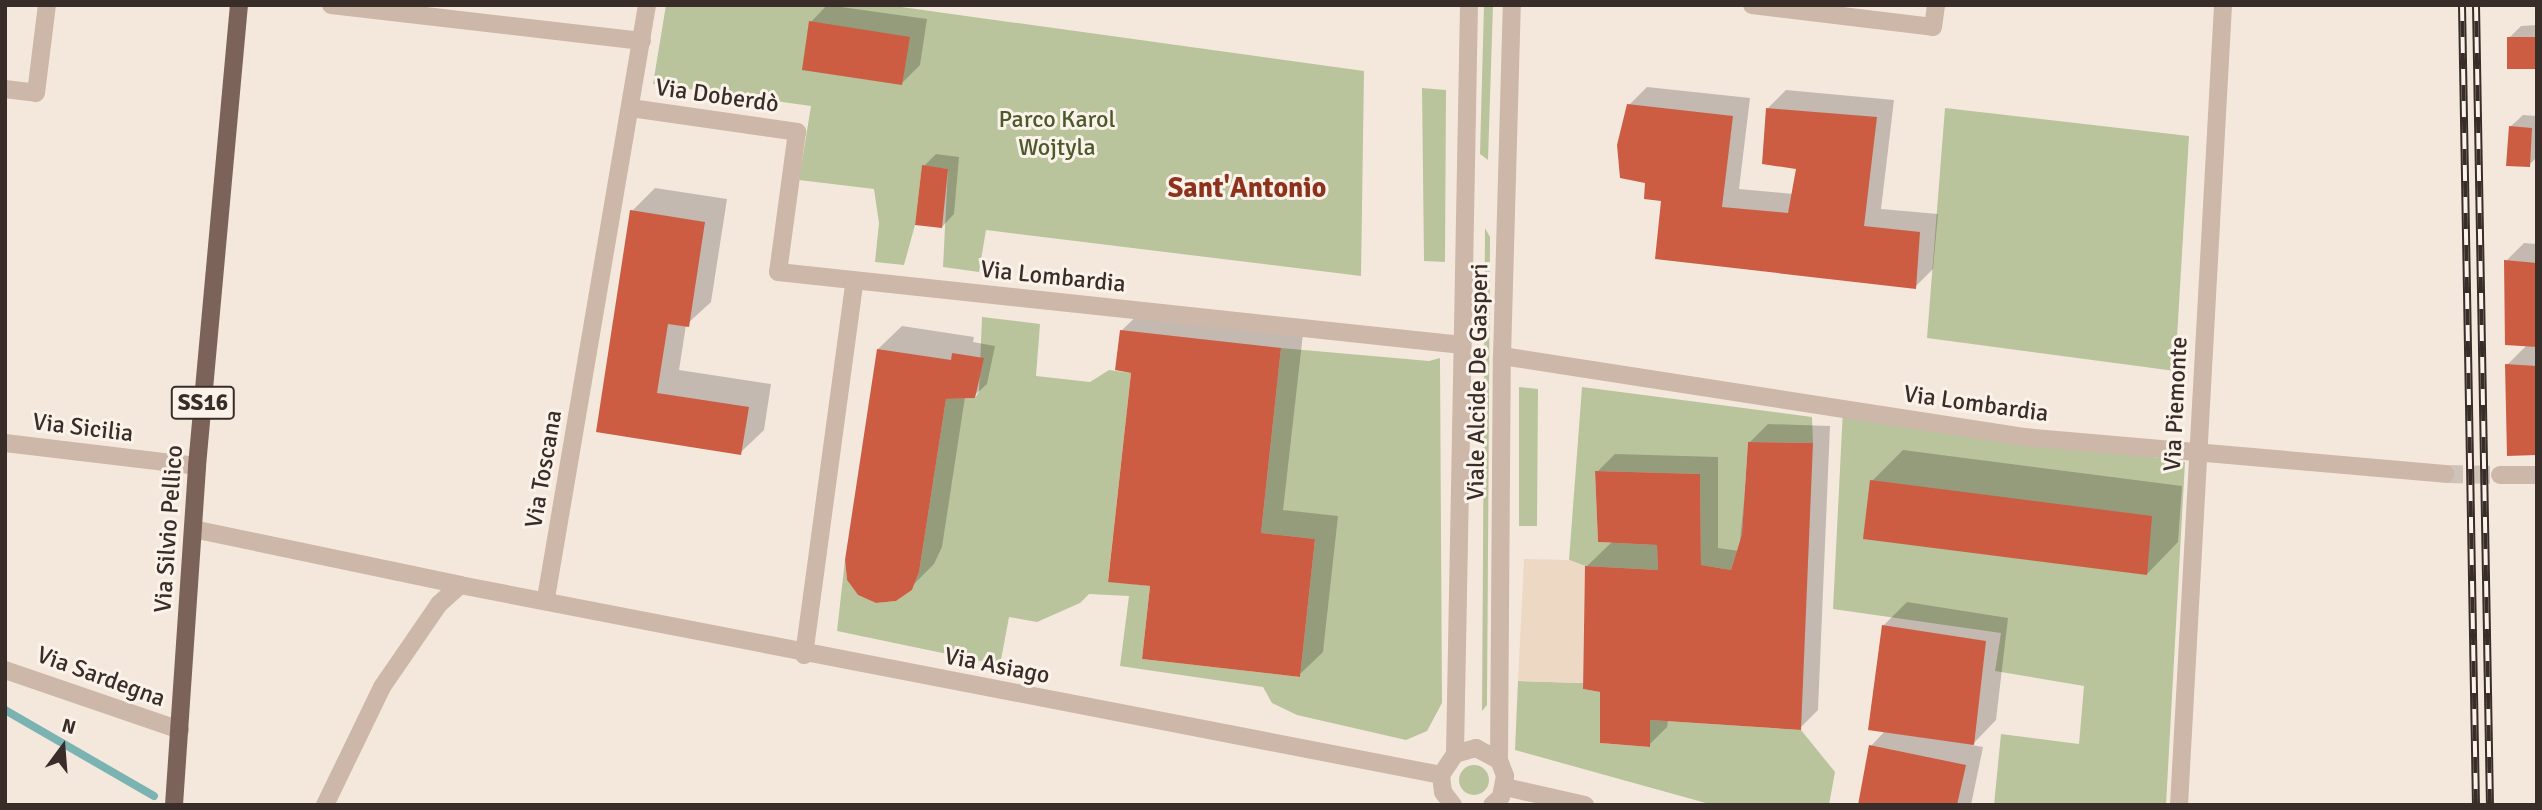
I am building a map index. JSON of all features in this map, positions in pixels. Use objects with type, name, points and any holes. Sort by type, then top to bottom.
[{"type":"main road","name":"Via Silvio Pellico","points":[[174,805],[197,466],[239,5]]},
{"type":"street","points":[[5,89],[36,93],[47,5]]},
{"type":"street","points":[[331,5],[642,41]]},
{"type":"street","name":"Via Toscana","points":[[546,598],[647,5]]},
{"type":"street","name":"Viale Alcide De Gasperi","points":[[1455,754],[1469,5]]},
{"type":"street","name":"Viale Alcide De Gasperi","points":[[1505,786],[1499,760],[1502,356],[1512,5]]},
{"type":"street","points":[[1752,5],[1934,27],[1936,5]]},
{"type":"street","name":"Via Piemonte","points":[[2179,805],[2223,5]]},
{"type":"street","name":"Via Doberdò","points":[[631,108],[797,132]]},
{"type":"street","name":"Via Lombardia","points":[[797,132],[779,272],[1462,345]]},
{"type":"street","points":[[804,655],[855,280]]},
{"type":"street","name":"Via Lombardia","points":[[1502,356],[2024,437],[2445,474]]},
{"type":"street","name":"Via Sicilia","points":[[5,443],[197,466]]},
{"type":"street","points":[[2500,475],[2537,475]]},
{"type":"street","points":[[193,529],[460,585],[546,598]]},
{"type":"street","points":[[325,805],[382,687],[439,604],[460,585]]},
{"type":"street","name":"Via Asiago","points":[[546,598],[804,655],[1441,775]]},
{"type":"street","name":"Via Sardegna","points":[[5,670],[180,730]]},
{"type":"street","points":[[1453,805],[1443,792],[1441,775],[1455,754],[1475,748],[1499,760]]},
{"type":"street","points":[[1494,804],[1505,786],[1585,805]]},
{"type":"green space","name":"Parco Karol Wojtyla","points":[[666,5],[887,5],[1364,71],[1361,276],[986,230],[979,272],[943,267],[948,169],[922,166],[915,225],[904,265],[875,262],[879,223],[874,189],[799,180],[811,106],[653,84]]},
{"type":"green space","points":[[1484,5],[1493,5],[1488,160],[1480,154]]},
{"type":"green space","points":[[1422,88],[1446,90],[1445,262],[1424,261]]},
{"type":"green space","points":[[1945,108],[2189,136],[2175,371],[1927,338]]},
{"type":"green space","points":[[1485,228],[1490,237],[1489,403],[1487,705],[1482,711]]},
{"type":"green space","points":[[982,317],[1040,324],[1036,376],[1090,382],[1109,370],[1131,373],[1108,581],[1150,586],[1142,659],[1300,677],[1315,539],[1261,533],[1281,348],[1429,361],[1440,358],[1442,703],[1427,731],[1406,740],[1297,715],[1272,703],[1263,687],[1120,666],[1129,596],[1089,594],[1080,603],[1037,622],[1009,617],[1000,665],[837,631],[845,560],[847,580],[858,595],[876,603],[896,601],[912,590],[919,572],[946,399],[975,398],[979,392]]},
{"type":"green space","points":[[1519,387],[1538,389],[1537,526],[1519,526]]},
{"type":"green space","points":[[1582,387],[1812,417],[1813,443],[1748,442],[1742,534],[1731,570],[1701,565],[1700,474],[1595,471],[1598,542],[1657,545],[1658,570],[1585,566],[1569,560]]},
{"type":"green space","points":[[1843,409],[2185,462],[2166,805],[1994,805],[2001,734],[2079,744],[2084,686],[1995,671],[2001,633],[1833,609]]},
{"type":"green space","points":[[1518,681],[1583,683],[1583,689],[1600,692],[1600,743],[1650,747],[1650,720],[1801,730],[1835,772],[1829,805],[1713,805],[1515,750]]},
{"type":"green space","points":[[1474,765],[1485,769],[1489,780],[1485,791],[1474,795],[1463,791],[1459,780],[1463,769]]},
{"type":"shaded area","points":[[1524,559],[1569,560],[1585,566],[1583,683],[1518,681]]},
{"type":"building","points":[[809,21],[910,37],[902,85],[802,70]]},
{"type":"building","points":[[2507,37],[2537,37],[2537,69],[2507,69]]},
{"type":"building","points":[[1627,104],[1733,116],[1722,207],[1788,213],[1796,169],[1762,164],[1766,108],[1877,117],[1864,226],[1920,232],[1916,289],[1655,259],[1661,201],[1644,199],[1645,183],[1620,178],[1617,145]]},
{"type":"building","points":[[2509,126],[2532,128],[2530,167],[2506,166]]},
{"type":"building","points":[[922,165],[948,169],[942,228],[915,225]]},
{"type":"building","points":[[630,210],[705,222],[689,327],[668,324],[657,393],[749,407],[741,455],[596,432]]},
{"type":"building","points":[[2504,260],[2537,263],[2537,347],[2505,345]]},
{"type":"building","points":[[1120,330],[1281,348],[1261,533],[1315,539],[1300,677],[1142,659],[1150,586],[1108,582],[1131,373],[1115,370]]},
{"type":"building","points":[[877,349],[951,360],[952,353],[984,358],[975,398],[946,399],[919,572],[912,590],[896,601],[876,603],[858,595],[847,580],[845,560]]},
{"type":"building","points":[[2505,364],[2537,366],[2537,455],[2507,456]]},
{"type":"building","points":[[1748,442],[1813,443],[1801,730],[1650,720],[1650,747],[1600,743],[1600,692],[1583,689],[1585,566],[1658,570],[1657,545],[1598,542],[1595,471],[1700,474],[1701,565],[1731,570],[1742,534]]},
{"type":"building","points":[[1870,480],[2152,516],[2147,575],[1863,539]]},
{"type":"building","points":[[1882,625],[1986,641],[1974,745],[1868,730]]},
{"type":"building","points":[[1869,745],[1966,765],[1957,805],[1858,805]]},
{"type":"waterway","points":[[5,710],[154,796]]},
{"type":"tunnel","points":[[2445,474],[2500,475]]},
{"type":"railway","points":[[2462,5],[2476,805]]},
{"type":"railway","points":[[2476,5],[2490,805]]},
{"type":"district","name":"Sant'Antonio","points":[[1247,188]]}]
